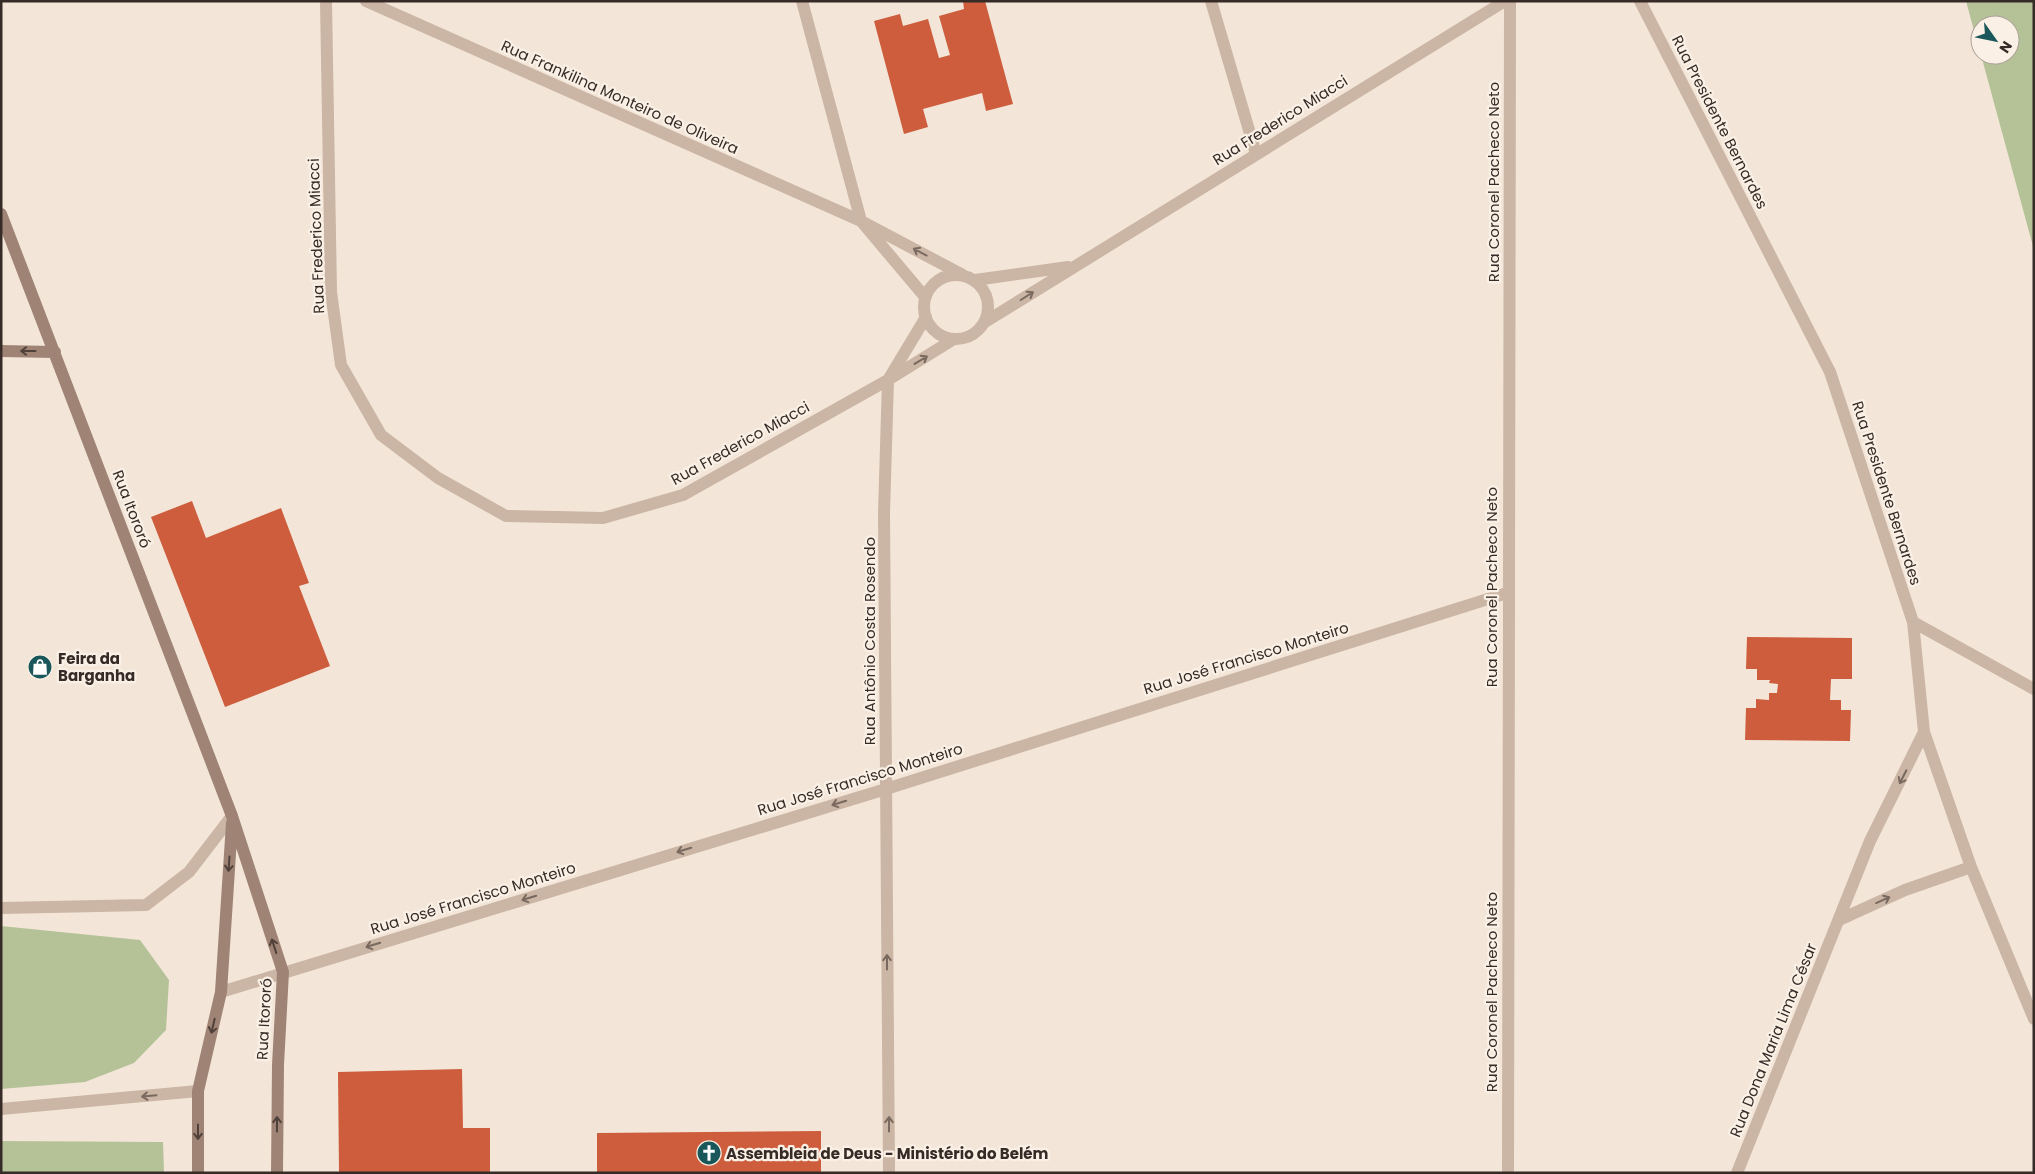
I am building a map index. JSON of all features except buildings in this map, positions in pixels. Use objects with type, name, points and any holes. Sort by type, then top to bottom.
[{"type":"street","name":"Rua Frederico Miacci","points":[[326,1],[331,292],[341,365],[381,435],[438,478],[506,516],[603,518],[683,495],[888,380],[954,339]]},
{"type":"street","name":"Rua Frankilina Monteiro de Oliveira","points":[[366,1],[861,222],[969,277]]},
{"type":"street","points":[[802,1],[861,222]]},
{"type":"street","points":[[1211,1],[1256,154]]},
{"type":"street","name":"Rua Frederico Miacci","points":[[986,322],[1073,266],[1505,1]]},
{"type":"street","name":"Rua Coronel Pacheco Neto","points":[[1508,1173],[1507,593],[1510,1]]},
{"type":"street","name":"Rua Presidente Bernardes","points":[[1640,1],[1830,372],[1913,622],[1924,732],[1971,867],[2034,1019]]},
{"type":"street","name":"Rua Itororó","points":[[1,214],[232,816],[283,972],[278,1065],[277,1173]]},
{"type":"street","name":"Rua Frankilina Monteiro de Oliveira","points":[[861,222],[925,297]]},
{"type":"street","name":"Rua Frederico Miacci","points":[[969,277],[1073,266]]},
{"type":"street","points":[[954,274],[969,277],[987,294],[989,303],[986,322],[972,335],[954,339],[937,333],[926,317],[925,297],[936,281],[954,274]]},
{"type":"street","name":"Rua Frederico Miacci","points":[[888,380],[926,317]]},
{"type":"street","points":[[1,351],[55,352]]},
{"type":"street","name":"Rua Antônio Costa Rosendo","points":[[888,380],[884,513],[889,1173]]},
{"type":"street","name":"Rua José Francisco Monteiro","points":[[221,992],[886,789],[1507,593]]},
{"type":"street","points":[[1913,622],[2034,689]]},
{"type":"street","name":"Rua Dona Maria Lima César","points":[[1737,1173],[1870,841],[1924,732]]},
{"type":"street","points":[[1,908],[146,905],[189,872],[232,816]]},
{"type":"street","name":"Rua Itororó","points":[[198,1173],[198,1091],[221,992],[232,816]]},
{"type":"street","points":[[1839,920],[1905,890],[1971,867]]},
{"type":"street","points":[[1,1109],[198,1091]]},
{"type":"green space","points":[[1966,1],[2034,1],[2034,250],[1984,65],[2020,65],[2020,15],[1970,16]]},
{"type":"green space","points":[[1,926],[140,940],[169,980],[166,1030],[134,1063],[85,1082],[1,1089]]},
{"type":"green space","points":[[1,1141],[163,1142],[164,1173],[1,1173]]},
{"type":"place","name":"Feira da Barganha","points":[[40,667]]},
{"type":"place","name":"Assembleia de Deus - Ministério do Belém","points":[[709,1153]]}]
